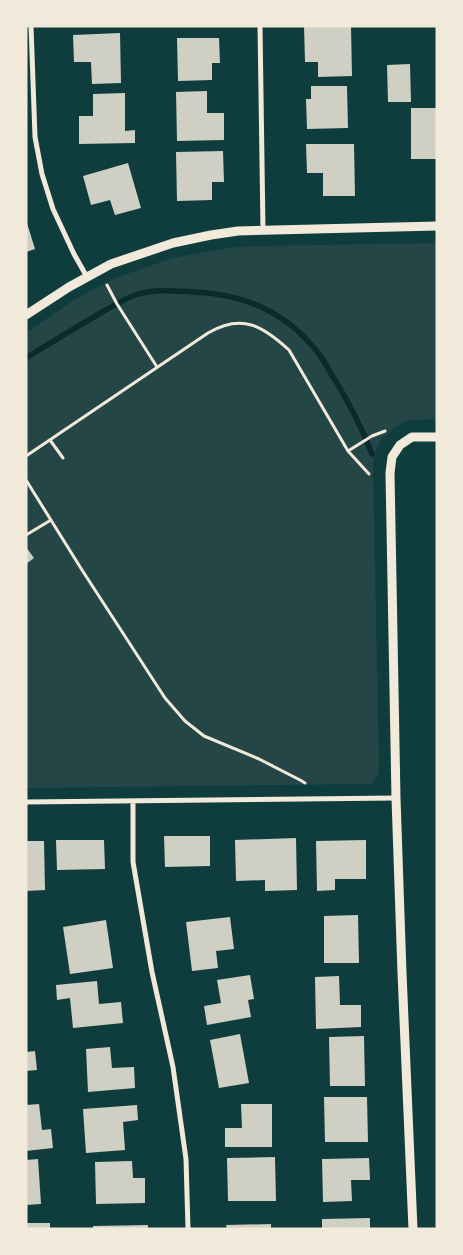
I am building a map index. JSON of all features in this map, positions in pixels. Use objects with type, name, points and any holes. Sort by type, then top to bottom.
[{"type":"street","points":[[30,26],[35,137],[42,174],[53,209],[87,277]]},
{"type":"street","points":[[260,26],[263,230]]},
{"type":"street","points":[[26,315],[69,287],[111,264],[173,243],[238,231],[437,226]]},
{"type":"street","points":[[413,1229],[396,798],[390,473],[392,456],[400,445],[412,437],[437,437]]},
{"type":"street","points":[[26,802],[396,798]]},
{"type":"street","points":[[133,801],[133,862],[152,972],[173,1067],[186,1159],[188,1229]]},
{"type":"path","points":[[107,285],[157,367]]},
{"type":"path","points":[[26,456],[218,327],[247,323],[260,328],[276,338],[289,350],[348,452],[369,474]]},
{"type":"path","points":[[348,452],[361,442],[384,431]]},
{"type":"path","points":[[50,440],[62,458]]},
{"type":"path","points":[[26,480],[165,698],[185,720],[204,736],[259,759],[305,783]]},
{"type":"path","points":[[26,535],[51,520]]},
{"type":"shaded area","points":[[437,243],[437,419],[409,420],[395,427],[380,441],[373,465],[379,768],[374,781],[371,784],[26,788],[26,333],[74,300],[115,278],[173,258],[236,247]]},
{"type":"building","points":[[304,26],[351,26],[352,76],[318,77],[318,62],[305,62]]},
{"type":"building","points":[[120,33],[121,83],[92,84],[91,62],[74,62],[73,35]]},
{"type":"building","points":[[177,38],[219,38],[220,63],[212,63],[212,80],[178,81]]},
{"type":"building","points":[[410,64],[411,102],[388,102],[387,65]]},
{"type":"building","points":[[311,86],[347,86],[348,128],[307,129],[306,99],[311,99]]},
{"type":"building","points":[[207,91],[207,113],[224,113],[224,140],[177,141],[176,92]]},
{"type":"building","points":[[125,93],[125,131],[135,130],[135,143],[79,144],[79,116],[93,116],[93,94]]},
{"type":"building","points":[[411,108],[437,108],[437,159],[411,159]]},
{"type":"building","points":[[306,144],[354,144],[355,196],[323,196],[323,173],[307,173]]},
{"type":"building","points":[[223,151],[224,182],[212,182],[212,200],[177,201],[176,152]]},
{"type":"building","points":[[128,163],[141,208],[115,215],[110,200],[91,205],[83,176]]},
{"type":"building","points":[[26,220],[35,249],[26,252]]},
{"type":"building","points":[[26,547],[34,558],[26,564]]},
{"type":"building","points":[[164,836],[210,836],[210,866],[165,867]]},
{"type":"building","points":[[296,838],[297,890],[265,891],[265,880],[236,881],[235,840]]},
{"type":"building","points":[[56,840],[104,840],[105,869],[57,870]]},
{"type":"building","points":[[366,840],[366,879],[335,879],[335,890],[317,891],[316,841]]},
{"type":"building","points":[[26,841],[44,841],[45,890],[26,891]]},
{"type":"building","points":[[358,915],[359,963],[324,963],[324,916]]},
{"type":"building","points":[[230,917],[234,949],[216,951],[218,968],[192,971],[186,922]]},
{"type":"building","points":[[106,920],[113,968],[70,974],[63,927]]},
{"type":"building","points":[[250,975],[254,999],[248,1000],[251,1017],[207,1025],[204,1006],[221,1003],[217,980]]},
{"type":"building","points":[[339,976],[340,1005],[361,1005],[361,1027],[316,1029],[315,977]]},
{"type":"building","points":[[97,981],[99,1004],[121,1002],[123,1023],[73,1028],[70,998],[57,1000],[56,985]]},
{"type":"building","points":[[240,1034],[249,1083],[219,1088],[210,1040]]},
{"type":"building","points":[[364,1036],[365,1086],[330,1086],[329,1037]]},
{"type":"building","points":[[110,1047],[112,1068],[134,1067],[135,1088],[88,1092],[86,1049]]},
{"type":"building","points":[[35,1051],[37,1070],[26,1071],[26,1052]]},
{"type":"building","points":[[324,1097],[367,1097],[368,1142],[325,1142]]},
{"type":"building","points":[[39,1104],[42,1130],[51,1129],[53,1148],[26,1151],[26,1105]]},
{"type":"building","points":[[241,1104],[272,1104],[272,1147],[225,1147],[225,1128],[242,1128]]},
{"type":"building","points":[[137,1105],[138,1120],[123,1122],[125,1150],[86,1153],[83,1109]]},
{"type":"building","points":[[275,1157],[276,1201],[228,1201],[227,1158]]},
{"type":"building","points":[[369,1158],[370,1180],[351,1180],[352,1201],[323,1202],[322,1159]]},
{"type":"building","points":[[38,1159],[41,1204],[26,1205],[26,1160]]},
{"type":"building","points":[[132,1161],[133,1178],[145,1178],[145,1203],[96,1204],[95,1162]]},
{"type":"building","points":[[370,1218],[370,1229],[322,1229],[322,1219]]},
{"type":"building","points":[[26,1223],[50,1223],[50,1229],[26,1229]]},
{"type":"building","points":[[271,1224],[271,1229],[227,1229],[226,1225]]},
{"type":"building","points":[[148,1225],[148,1229],[93,1229],[93,1226]]},
{"type":"waterway","points":[[26,358],[104,311],[138,294],[152,291],[173,291],[231,297],[264,308],[294,327],[307,340],[321,357],[345,398],[360,425],[372,454]]}]
